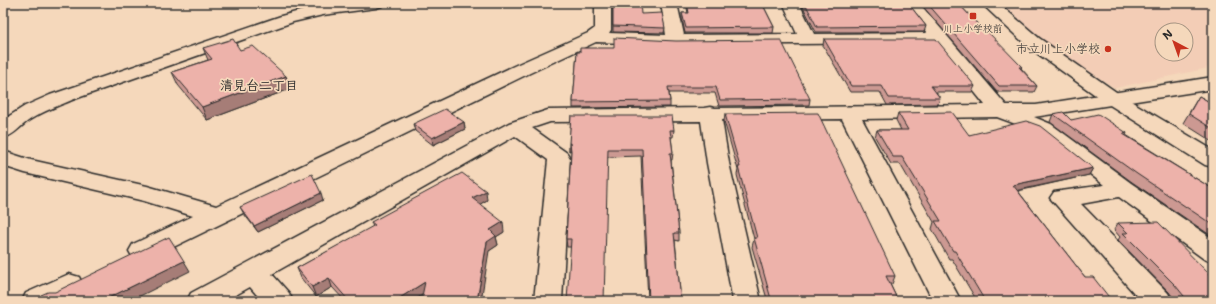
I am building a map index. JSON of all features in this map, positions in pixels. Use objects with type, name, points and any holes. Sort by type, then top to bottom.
[{"type":"street","points":[[3,132],[12,121],[37,107],[287,19],[322,10],[376,3]]},
{"type":"street","points":[[121,261],[594,36],[603,30],[603,3]]},
{"type":"street","points":[[669,3],[676,40]]},
{"type":"street","points":[[791,3],[808,39]]},
{"type":"street","points":[[911,3],[1001,112],[1044,128],[1123,188],[1213,252]]},
{"type":"street","points":[[989,3],[1033,42],[1112,98],[1213,160]]},
{"type":"street","points":[[594,36],[622,39],[676,40],[940,38]]},
{"type":"street","points":[[201,301],[516,127],[548,116],[710,113],[1036,111],[1112,98],[1193,87],[1213,82]]},
{"type":"street","points":[[1193,87],[1213,98]]},
{"type":"street","points":[[710,113],[718,164],[747,301]]},
{"type":"street","points":[[849,113],[947,301]]},
{"type":"street","points":[[516,127],[559,158],[548,301]]},
{"type":"street","points":[[3,158],[25,166],[147,194],[219,215]]},
{"type":"street","points":[[1123,188],[1102,193],[1062,198],[1158,301]]},
{"type":"street","points":[[254,272],[279,301]]},
{"type":"street","points":[[36,301],[92,274]]},
{"type":"shaded area","name":"市立川上小学校","points":[[1000,3],[1213,3],[1213,67],[1115,88],[1048,45]]},
{"type":"building","points":[[613,3],[640,3],[641,14],[662,13],[665,28],[613,26]]},
{"type":"building","points":[[687,3],[762,3],[774,27],[686,28],[682,13],[689,13]]},
{"type":"building","points":[[805,3],[908,3],[926,26],[817,27]]},
{"type":"building","points":[[927,3],[958,3],[983,30],[986,30],[1022,67],[1019,67],[1037,86],[999,86]]},
{"type":"building","points":[[614,38],[676,41],[781,40],[810,99],[720,100],[716,87],[668,87],[670,101],[573,102],[577,52],[580,52],[580,48],[614,48]]},
{"type":"building","points":[[233,39],[240,50],[253,46],[286,76],[202,107],[172,72],[212,59],[203,48]]},
{"type":"building","points":[[824,39],[936,39],[975,86],[931,86],[940,98],[889,98],[882,86],[851,86]]},
{"type":"building","points":[[1199,96],[1213,104],[1213,129],[1189,114]]},
{"type":"building","points":[[445,109],[464,122],[432,138],[413,124]]},
{"type":"building","points":[[952,112],[969,135],[1026,121],[1040,126],[1093,168],[1013,185],[1085,277],[1093,277],[1112,301],[985,301],[935,221],[941,221],[902,157],[893,157],[877,130],[908,130],[898,113]]},
{"type":"building","points":[[1063,112],[1071,120],[1098,114],[1127,133],[1123,134],[1213,189],[1213,225],[1137,174],[1053,114]]},
{"type":"building","points":[[818,113],[895,276],[886,276],[898,301],[767,301],[767,299],[771,299],[754,238],[757,238],[738,167],[740,167],[725,114]]},
{"type":"building","points":[[571,116],[672,116],[674,130],[670,130],[673,153],[670,153],[679,233],[674,233],[681,301],[649,301],[642,149],[608,149],[604,301],[567,301],[571,239],[566,239],[571,151],[569,143]]},
{"type":"building","points":[[462,173],[486,191],[472,198],[503,222],[490,230],[496,236],[487,242],[477,301],[421,301],[425,282],[395,301],[349,301],[329,278],[312,287],[297,268],[375,225],[371,222]]},
{"type":"building","points":[[312,174],[321,193],[254,226],[240,207]]},
{"type":"building","points":[[1158,222],[1213,278],[1213,301],[1188,301],[1175,285],[1123,233],[1128,233],[1118,223]]},
{"type":"building","points":[[169,237],[184,261],[102,301],[43,301],[41,295],[48,292],[55,292]]},
{"type":"place","name":"川上小学校前","points":[[973,16]]},
{"type":"place","name":"市立川上小学校","points":[[1108,49]]},
{"type":"district","name":"清見台二丁目","points":[[259,85]]}]
